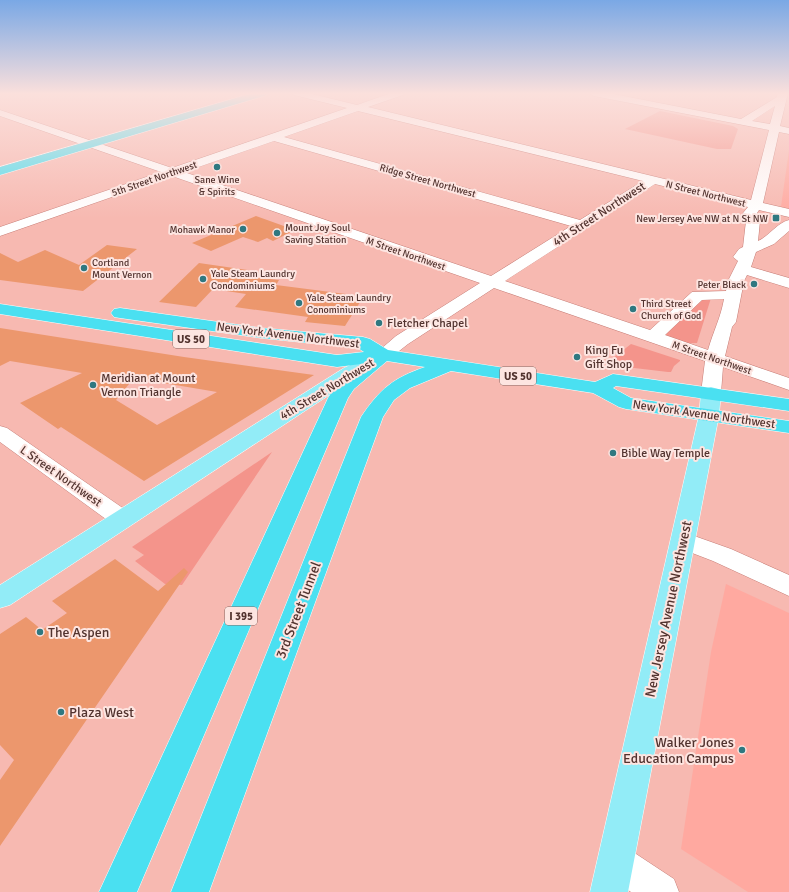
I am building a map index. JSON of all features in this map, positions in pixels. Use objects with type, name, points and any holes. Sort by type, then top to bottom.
[{"type":"highway","points":[[0,171],[123,135]]},
{"type":"highway","name":"New York Avenue Northwest","points":[[0,297],[262,333],[363,343],[383,355]]},
{"type":"highway","name":"New York Avenue Northwest","points":[[0,310],[337,361],[383,355],[598,388],[626,403],[789,427]]},
{"type":"highway","name":"I 395","points":[[118,892],[338,398],[346,385],[383,355]]},
{"type":"highway","name":"3rd Street Tunnel","points":[[190,892],[372,417],[384,399],[398,385],[414,377],[449,366]]},
{"type":"highway","name":"New York Avenue Northwest","points":[[598,388],[613,380],[789,405]]},
{"type":"main road","name":"4th Street Northwest","points":[[0,598],[122,518],[351,372],[383,355]]},
{"type":"main road","name":"New Jersey Avenue Northwest","points":[[609,892],[709,415],[711,393]]},
{"type":"street","name":"M Street Northwest","points":[[63,135],[789,384]]},
{"type":"street","name":"5th Street Northwest","points":[[0,232],[280,135]]},
{"type":"street","name":"N Street Northwest","points":[[466,135],[789,213]]},
{"type":"street","name":"New Jersey Avenue Northwest","points":[[711,393],[715,358],[724,325],[728,322],[734,287],[750,249],[753,221],[762,212],[756,205],[773,135]]},
{"type":"street","name":"Ridge Street Northwest","points":[[273,137],[582,225]]},
{"type":"street","name":"4th Street Northwest","points":[[383,355],[402,340],[653,180]]},
{"type":"street","points":[[724,325],[717,321],[721,295],[728,271],[744,252],[769,241],[789,224]]},
{"type":"street","points":[[742,269],[789,283]]},
{"type":"street","points":[[653,337],[698,295],[721,295]]},
{"type":"street","name":"L Street Northwest","points":[[0,432],[122,518]]},
{"type":"street","points":[[683,540],[722,555],[789,586]]},
{"type":"street","points":[[615,860],[661,892]]},
{"type":"shaded area","points":[[651,135],[736,135],[731,149],[717,149]]},
{"type":"shaded area","points":[[789,150],[789,209],[781,207]]},
{"type":"shaded area","points":[[704,297],[711,298],[697,343],[684,343],[664,335]]},
{"type":"shaded area","points":[[631,344],[680,361],[674,366],[671,372],[609,365],[607,363]]},
{"type":"shaded area","points":[[272,452],[182,585],[165,584],[135,561],[144,555],[132,547]]},
{"type":"shaded area","name":"Walker Jones Education Campus","points":[[726,584],[789,613],[789,892],[748,892],[681,849],[711,652]]},
{"type":"building","name":"Mohawk Manor","points":[[256,216],[295,230],[273,241],[267,238],[258,242],[243,237],[211,251],[192,243]]},
{"type":"building","points":[[107,245],[137,249],[83,291],[0,280],[0,253],[18,262],[45,250],[79,265]]},
{"type":"building","points":[[199,263],[261,272],[259,274],[263,274],[260,278],[279,280],[276,285],[346,294],[345,296],[362,299],[345,326],[305,322],[308,317],[235,307],[246,294],[213,289],[196,307],[159,302]]},
{"type":"building","points":[[0,328],[184,357],[314,375],[144,481],[61,427],[58,429],[20,403],[82,373],[10,361],[0,366]],"holes":[[[134,378],[217,392],[157,425],[116,400]]]},
{"type":"building","points":[[115,559],[158,591],[184,568],[188,572],[0,846],[0,780],[14,760],[0,745],[0,634],[26,617],[42,630],[67,613],[52,601]]},
{"type":"place","name":"Sane Wine & Spirits","points":[[217,167]]},
{"type":"place","name":"New Jersey Ave NW at N St NW","points":[[776,218]]},
{"type":"place","name":"Mohawk Manor","points":[[243,229]]},
{"type":"place","name":"Mount Joy Soul Saving Station","points":[[277,233]]},
{"type":"place","name":"Cortland Mount Vernon","points":[[84,268]]},
{"type":"place","name":"Yale Steam Laundry Condominiums","points":[[203,279]]},
{"type":"place","name":"Peter Black","points":[[754,284]]},
{"type":"place","name":"Yale Steam Laundry Conominiums","points":[[299,303]]},
{"type":"place","name":"Third Street Church of God","points":[[633,309]]},
{"type":"place","name":"Fletcher Chapel","points":[[379,323]]},
{"type":"place","name":"King Fu Gift Shop","points":[[577,357]]},
{"type":"place","name":"Meridian at Mount Vernon Triangle","points":[[93,385]]},
{"type":"place","name":"Bible Way Temple","points":[[613,453]]},
{"type":"place","name":"The Aspen","points":[[40,632]]},
{"type":"place","name":"Plaza West","points":[[61,712]]},
{"type":"place","name":"Walker Jones Education Campus","points":[[742,750]]}]
